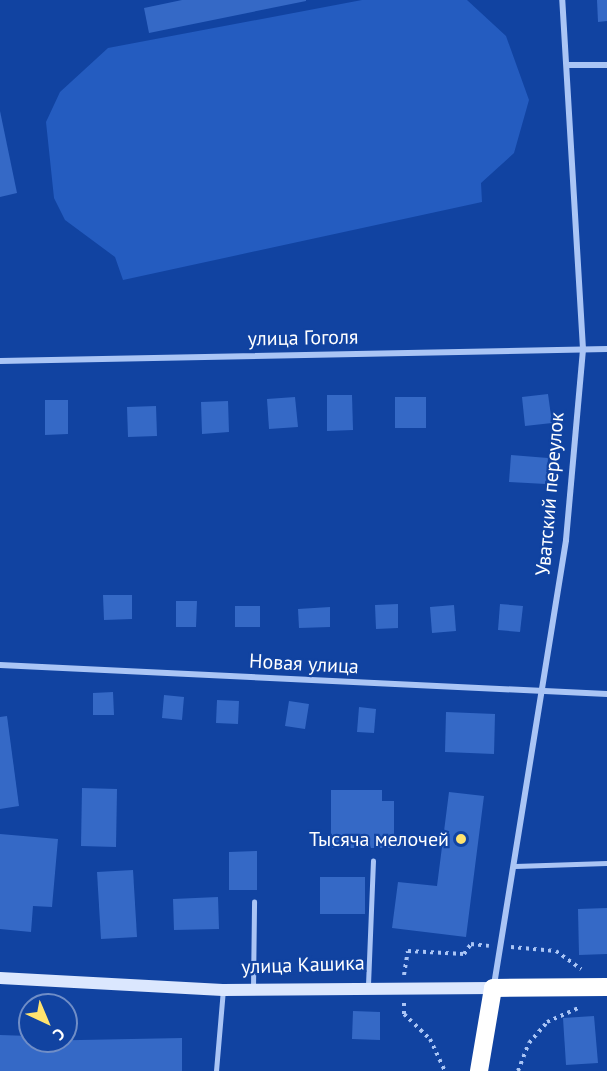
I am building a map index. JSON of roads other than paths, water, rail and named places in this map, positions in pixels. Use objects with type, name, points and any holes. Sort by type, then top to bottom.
[{"type":"highway","name":"улица Кашика","points":[[494,988],[607,987]]},
{"type":"highway","points":[[479,1071],[494,988]]},
{"type":"street","name":"Уватский переулок","points":[[494,988],[566,540],[583,349],[568,65],[562,0]]},
{"type":"street","points":[[568,65],[607,65]]},
{"type":"street","name":"улица Гоголя","points":[[0,361],[607,349]]},
{"type":"street","name":"Новая улица","points":[[0,665],[542,693],[607,693]]},
{"type":"street","name":"улица Кашика","points":[[0,978],[223,990],[368,986],[494,988]]},
{"type":"lane","points":[[368,986],[374,861]]},
{"type":"lane","points":[[515,866],[607,862]]},
{"type":"lane","points":[[253,989],[254,902]]},
{"type":"lane","points":[[216,1071],[223,990]]},
{"type":"place","name":"Тысяча мелочей","points":[[461,839]]}]
